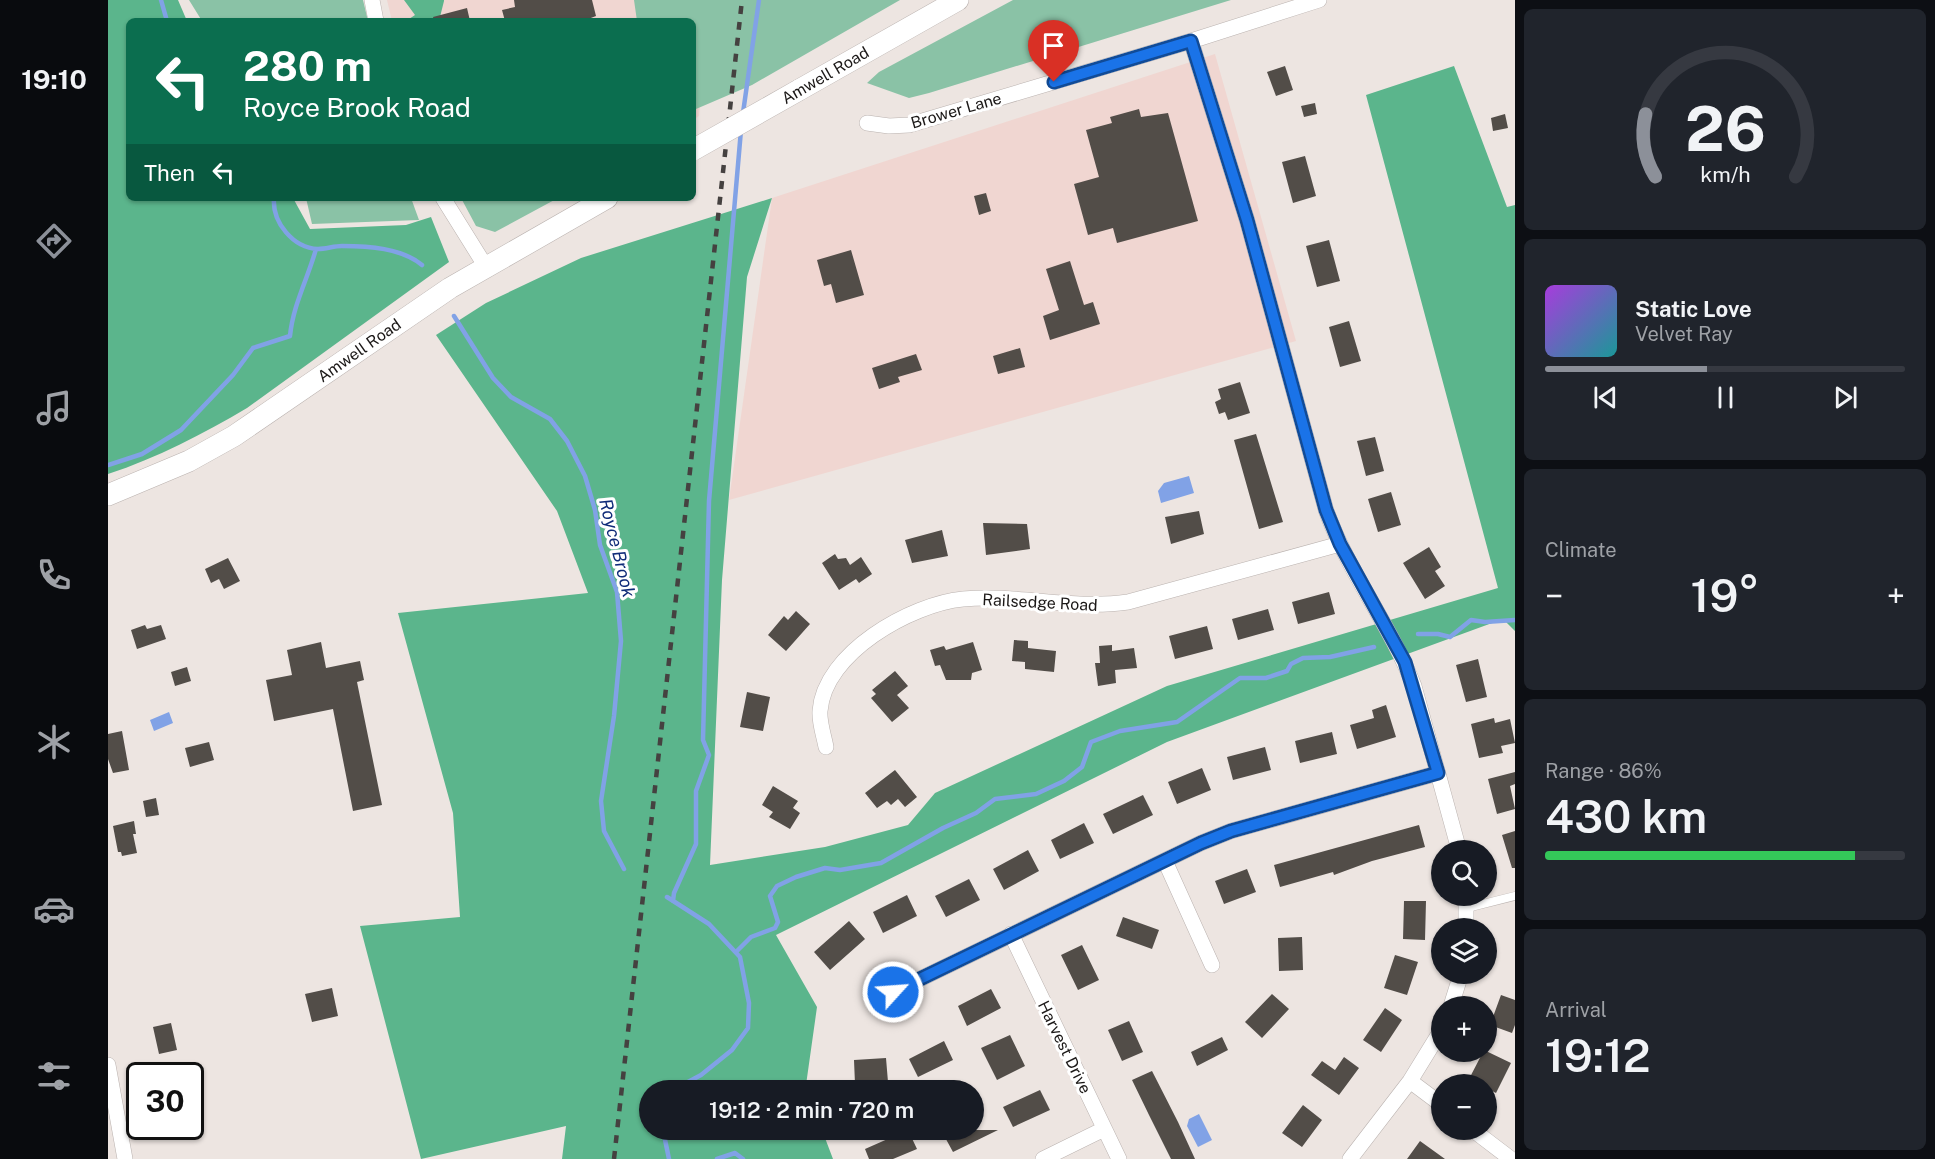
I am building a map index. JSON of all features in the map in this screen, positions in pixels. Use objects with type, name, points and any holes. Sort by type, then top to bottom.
[{"type":"main road","name":"Amwell Road","points":[[696,148],[958,0]]},
{"type":"main road","name":"Amwell Road","points":[[108,495],[189,461],[234,436],[417,310],[486,267],[602,201]]},
{"type":"street","points":[[372,0],[375,18]]},
{"type":"street","name":"Brower Lane","points":[[867,123],[889,126],[909,125],[1191,41],[1319,0]]},
{"type":"street","points":[[1191,41],[1247,220],[1326,510],[1340,544],[1405,662],[1456,840]]},
{"type":"street","points":[[445,201],[486,267]]},
{"type":"street","name":"Railsedge Road","points":[[826,747],[820,712],[826,688],[839,668],[858,647],[882,628],[904,616],[961,599],[991,598],[1080,606],[1128,602],[1340,544]]},
{"type":"street","points":[[893,992],[1231,831],[1438,773]]},
{"type":"street","points":[[1165,861],[1212,965]]},
{"type":"street","name":"Harvest Drive","points":[[1011,934],[1119,1159]]},
{"type":"street","points":[[1350,1159],[1410,1081],[1431,1047]]},
{"type":"street","points":[[108,1065],[125,1159]]},
{"type":"street","points":[[1410,1081],[1431,1097]]},
{"type":"street","points":[[1043,1159],[1104,1129]]},
{"type":"street","points":[[1486,1140],[1511,1159]]},
{"type":"lane","points":[[1497,898],[1515,896]]},
{"type":"shaded area","points":[[387,0],[710,0],[699,116],[696,118],[696,18],[391,18]]},
{"type":"shaded area","points":[[1215,54],[1296,341],[729,500],[772,198]]},
{"type":"green space","points":[[108,0],[178,0],[186,18],[126,18],[126,201],[295,201],[310,229],[406,225],[431,217],[449,262],[247,408],[179,445],[108,474]]},
{"type":"green space","points":[[189,0],[363,0],[367,18],[200,18]]},
{"type":"green space","points":[[404,0],[444,0],[440,18],[410,18],[415,15]]},
{"type":"green space","points":[[634,0],[900,0],[752,85],[696,109],[696,18],[637,18]]},
{"type":"green space","points":[[1013,0],[1231,0],[909,98],[867,83],[879,72]]},
{"type":"green space","points":[[1454,66],[1507,207],[1515,205],[1515,631],[1503,619],[1167,742],[776,935],[817,1007],[807,1080],[639,1080],[639,1140],[826,1140],[833,1159],[562,1159],[566,1126],[421,1159],[360,926],[460,917],[453,813],[398,613],[588,593],[557,511],[436,335],[486,303],[581,258],[772,198],[747,277],[722,580],[710,865],[825,847],[908,825],[935,793],[1167,686],[1498,588],[1366,95]]},
{"type":"green space","points":[[307,201],[412,201],[419,220],[312,224]]},
{"type":"green space","points":[[463,201],[552,201],[495,232],[476,226]]},
{"type":"water","points":[[1189,476],[1194,493],[1161,503],[1158,491],[1164,483]]},
{"type":"water","points":[[169,712],[173,723],[154,731],[150,720]]},
{"type":"water","points":[[1199,1114],[1212,1140],[1198,1147],[1187,1126],[1189,1119]]},
{"type":"building","points":[[514,0],[592,0],[596,16],[591,18],[504,18],[502,10],[515,7]]},
{"type":"building","points":[[467,8],[469,18],[433,18]]},
{"type":"building","points":[[1285,66],[1293,90],[1276,96],[1267,72]]},
{"type":"building","points":[[1315,103],[1317,114],[1304,117],[1301,106]]},
{"type":"building","points":[[1139,109],[1141,117],[1168,113],[1198,221],[1117,243],[1113,228],[1088,235],[1074,184],[1099,177],[1086,130],[1112,123],[1110,117]]},
{"type":"building","points":[[1505,114],[1508,128],[1493,131],[1491,118]]},
{"type":"building","points":[[1305,156],[1316,196],[1293,203],[1282,162]]},
{"type":"building","points":[[986,193],[991,211],[979,215],[974,196]]},
{"type":"building","points":[[1329,240],[1340,281],[1317,287],[1306,246]]},
{"type":"building","points":[[851,250],[864,295],[836,303],[831,284],[824,286],[817,260]]},
{"type":"building","points":[[1070,261],[1084,305],[1093,302],[1100,324],[1050,340],[1043,316],[1059,310],[1046,269]]},
{"type":"building","points":[[1349,321],[1361,361],[1340,367],[1329,327]]},
{"type":"building","points":[[1020,348],[1025,367],[998,374],[993,356]]},
{"type":"building","points":[[916,354],[922,370],[898,377],[900,382],[879,389],[872,368]]},
{"type":"building","points":[[1240,382],[1250,413],[1228,420],[1225,412],[1219,414],[1215,402],[1221,399],[1218,389]]},
{"type":"building","points":[[1256,434],[1283,522],[1259,529],[1234,440]]},
{"type":"building","points":[[1375,437],[1384,471],[1366,476],[1357,441]]},
{"type":"building","points":[[1391,492],[1401,525],[1378,532],[1368,499]]},
{"type":"building","points":[[1199,511],[1204,534],[1171,544],[1165,517]]},
{"type":"building","points":[[983,523],[1027,524],[1030,549],[986,555]]},
{"type":"building","points":[[942,530],[948,556],[912,563],[905,540]]},
{"type":"building","points":[[1429,547],[1441,567],[1435,571],[1445,586],[1425,599],[1403,563]]},
{"type":"building","points":[[835,554],[838,559],[846,558],[850,565],[861,557],[872,574],[859,583],[856,579],[839,590],[822,563]]},
{"type":"building","points":[[228,558],[240,581],[224,589],[219,579],[211,583],[205,569]]},
{"type":"building","points":[[1329,592],[1335,614],[1298,624],[1292,602]]},
{"type":"building","points":[[1268,609],[1274,630],[1238,640],[1232,619]]},
{"type":"building","points":[[796,611],[810,624],[786,651],[768,635],[784,616],[788,620]]},
{"type":"building","points":[[145,625],[147,629],[161,625],[166,639],[137,649],[131,630]]},
{"type":"building","points":[[1207,626],[1213,649],[1175,659],[1169,636]]},
{"type":"building","points":[[1014,640],[1028,641],[1028,648],[1056,651],[1054,672],[1025,669],[1025,662],[1012,661]]},
{"type":"building","points":[[321,642],[326,668],[360,661],[364,680],[357,682],[382,805],[353,811],[333,709],[274,721],[266,680],[292,675],[287,650]]},
{"type":"building","points":[[973,642],[982,670],[972,673],[971,680],[946,680],[940,665],[935,666],[930,650],[944,646],[946,650]]},
{"type":"building","points":[[1112,645],[1112,651],[1134,648],[1137,668],[1115,670],[1116,683],[1098,686],[1095,663],[1100,663],[1099,646]]},
{"type":"building","points":[[1478,659],[1487,697],[1466,702],[1456,665]]},
{"type":"building","points":[[187,667],[191,681],[175,686],[171,672]]},
{"type":"building","points":[[895,671],[908,686],[897,695],[909,708],[892,722],[871,698],[876,694],[872,690]]},
{"type":"building","points":[[747,692],[770,697],[763,731],[740,727]]},
{"type":"building","points":[[1386,705],[1396,737],[1357,749],[1350,725],[1374,718],[1372,710]]},
{"type":"building","points":[[1494,718],[1495,723],[1510,719],[1515,743],[1501,746],[1503,753],[1479,758],[1471,724]]},
{"type":"building","points":[[122,731],[129,770],[113,773],[108,759],[108,734]]},
{"type":"building","points":[[1332,732],[1337,754],[1300,763],[1295,741]]},
{"type":"building","points":[[209,742],[214,760],[190,767],[185,748]]},
{"type":"building","points":[[1265,747],[1271,770],[1233,780],[1227,757]]},
{"type":"building","points":[[1202,768],[1211,790],[1177,804],[1168,782]]},
{"type":"building","points":[[895,770],[917,797],[905,807],[898,799],[891,805],[887,801],[877,808],[865,793]]},
{"type":"building","points":[[1515,772],[1515,784],[1510,786],[1515,809],[1497,814],[1488,779]]},
{"type":"building","points":[[773,786],[798,801],[793,808],[800,813],[790,829],[769,817],[773,812],[762,805]]},
{"type":"building","points":[[1143,795],[1153,815],[1113,834],[1103,814]]},
{"type":"building","points":[[156,798],[159,815],[146,817],[143,801]]},
{"type":"building","points":[[134,821],[136,834],[133,834],[137,853],[122,856],[121,852],[118,852],[113,826]]},
{"type":"building","points":[[1084,823],[1094,843],[1060,859],[1051,840]]},
{"type":"building","points":[[1419,825],[1425,847],[1372,861],[1334,875],[1333,872],[1280,887],[1274,865]]},
{"type":"building","points":[[1515,831],[1515,868],[1512,868],[1502,835]]},
{"type":"building","points":[[1028,850],[1039,871],[1004,890],[993,869]]},
{"type":"building","points":[[1247,869],[1256,892],[1224,904],[1215,881]]},
{"type":"building","points":[[969,879],[980,900],[946,917],[935,896]]},
{"type":"building","points":[[907,895],[917,916],[883,933],[873,912]]},
{"type":"building","points":[[1404,901],[1426,901],[1425,940],[1403,939]]},
{"type":"building","points":[[1123,917],[1159,930],[1152,949],[1116,936]]},
{"type":"building","points":[[849,921],[865,939],[830,970],[814,952]]},
{"type":"building","points":[[1302,937],[1303,970],[1279,971],[1278,938]]},
{"type":"building","points":[[1082,945],[1099,980],[1078,990],[1061,955]]},
{"type":"building","points":[[1395,955],[1418,962],[1407,995],[1384,988]]},
{"type":"building","points":[[332,988],[338,1016],[312,1022],[305,994]]},
{"type":"building","points":[[991,989],[1001,1008],[967,1026],[958,1006]]},
{"type":"building","points":[[1272,994],[1289,1009],[1262,1038],[1245,1022]]},
{"type":"building","points":[[1501,995],[1515,1000],[1515,1025],[1512,1033],[1497,1028],[1497,1006]]},
{"type":"building","points":[[1385,1008],[1402,1020],[1381,1052],[1363,1040]]},
{"type":"building","points":[[1129,1021],[1143,1052],[1122,1061],[1108,1030]]},
{"type":"building","points":[[171,1023],[177,1050],[159,1054],[153,1027]]},
{"type":"building","points":[[1010,1035],[1025,1066],[997,1080],[981,1048]]},
{"type":"building","points":[[1222,1037],[1228,1050],[1197,1066],[1191,1052]]},
{"type":"building","points":[[944,1041],[953,1060],[918,1077],[909,1059]]},
{"type":"building","points":[[1497,1056],[1511,1063],[1497,1091],[1497,1074],[1472,1074],[1478,1062],[1497,1062]]},
{"type":"building","points":[[1344,1057],[1359,1068],[1339,1095],[1311,1075],[1322,1061],[1335,1070]]},
{"type":"building","points":[[886,1058],[888,1080],[855,1080],[854,1060]]},
{"type":"building","points":[[1152,1071],[1195,1159],[1171,1159],[1149,1115],[1132,1080]]},
{"type":"building","points":[[1040,1090],[1050,1110],[1013,1127],[1003,1107]]},
{"type":"building","points":[[1303,1105],[1322,1120],[1302,1147],[1282,1133]]},
{"type":"building","points":[[984,1130],[998,1130],[984,1137]]},
{"type":"building","points":[[885,1140],[913,1140],[917,1149],[893,1159],[869,1159],[865,1149]]},
{"type":"building","points":[[946,1140],[978,1140],[953,1152]]},
{"type":"building","points":[[1420,1141],[1445,1159],[1407,1159]]},
{"type":"waterway","name":"Royce Brook","points":[[161,0],[166,18]]},
{"type":"waterway","points":[[743,113],[759,0]]},
{"type":"waterway","points":[[673,901],[674,893],[696,844],[696,791],[709,755],[703,740],[709,501],[741,130]]},
{"type":"waterway","name":"Royce Brook","points":[[274,201],[280,224],[293,239],[309,248],[342,246],[384,249],[405,255],[422,265]]},
{"type":"waterway","points":[[108,465],[142,454],[181,430],[233,375],[253,348],[290,336],[297,302],[316,249]]},
{"type":"waterway","name":"Royce Brook","points":[[454,316],[493,378],[511,397],[550,419],[567,441],[585,476],[595,510],[600,545],[617,592],[621,641],[614,716],[601,801],[604,831],[624,869]]},
{"type":"waterway","points":[[1418,634],[1438,634],[1450,637],[1471,620],[1485,622],[1515,620]]},
{"type":"waterway","points":[[736,952],[751,937],[775,928],[778,922],[770,896],[777,886],[825,868],[840,870],[881,863],[943,828],[976,813],[995,799],[1036,794],[1064,781],[1082,767],[1091,742],[1120,731],[1177,722],[1240,678],[1266,678],[1287,671],[1291,664],[1303,658],[1330,657],[1374,647]]},
{"type":"waterway","name":"Royce Brook","points":[[667,897],[709,924],[740,957],[749,1003],[748,1028],[732,1050],[692,1080]]},
{"type":"waterway","name":"Royce Brook","points":[[665,1140],[669,1159]]},
{"type":"waterway","name":"Royce Brook","points":[[717,1159],[735,1153],[743,1159]]},
{"type":"railway","points":[[614,1159],[742,0]]},
{"type":"route","points":[[893,992],[1201,843],[1231,831],[1438,773],[1405,662],[1340,544],[1326,510],[1247,220],[1191,41],[1054,82]]}]
